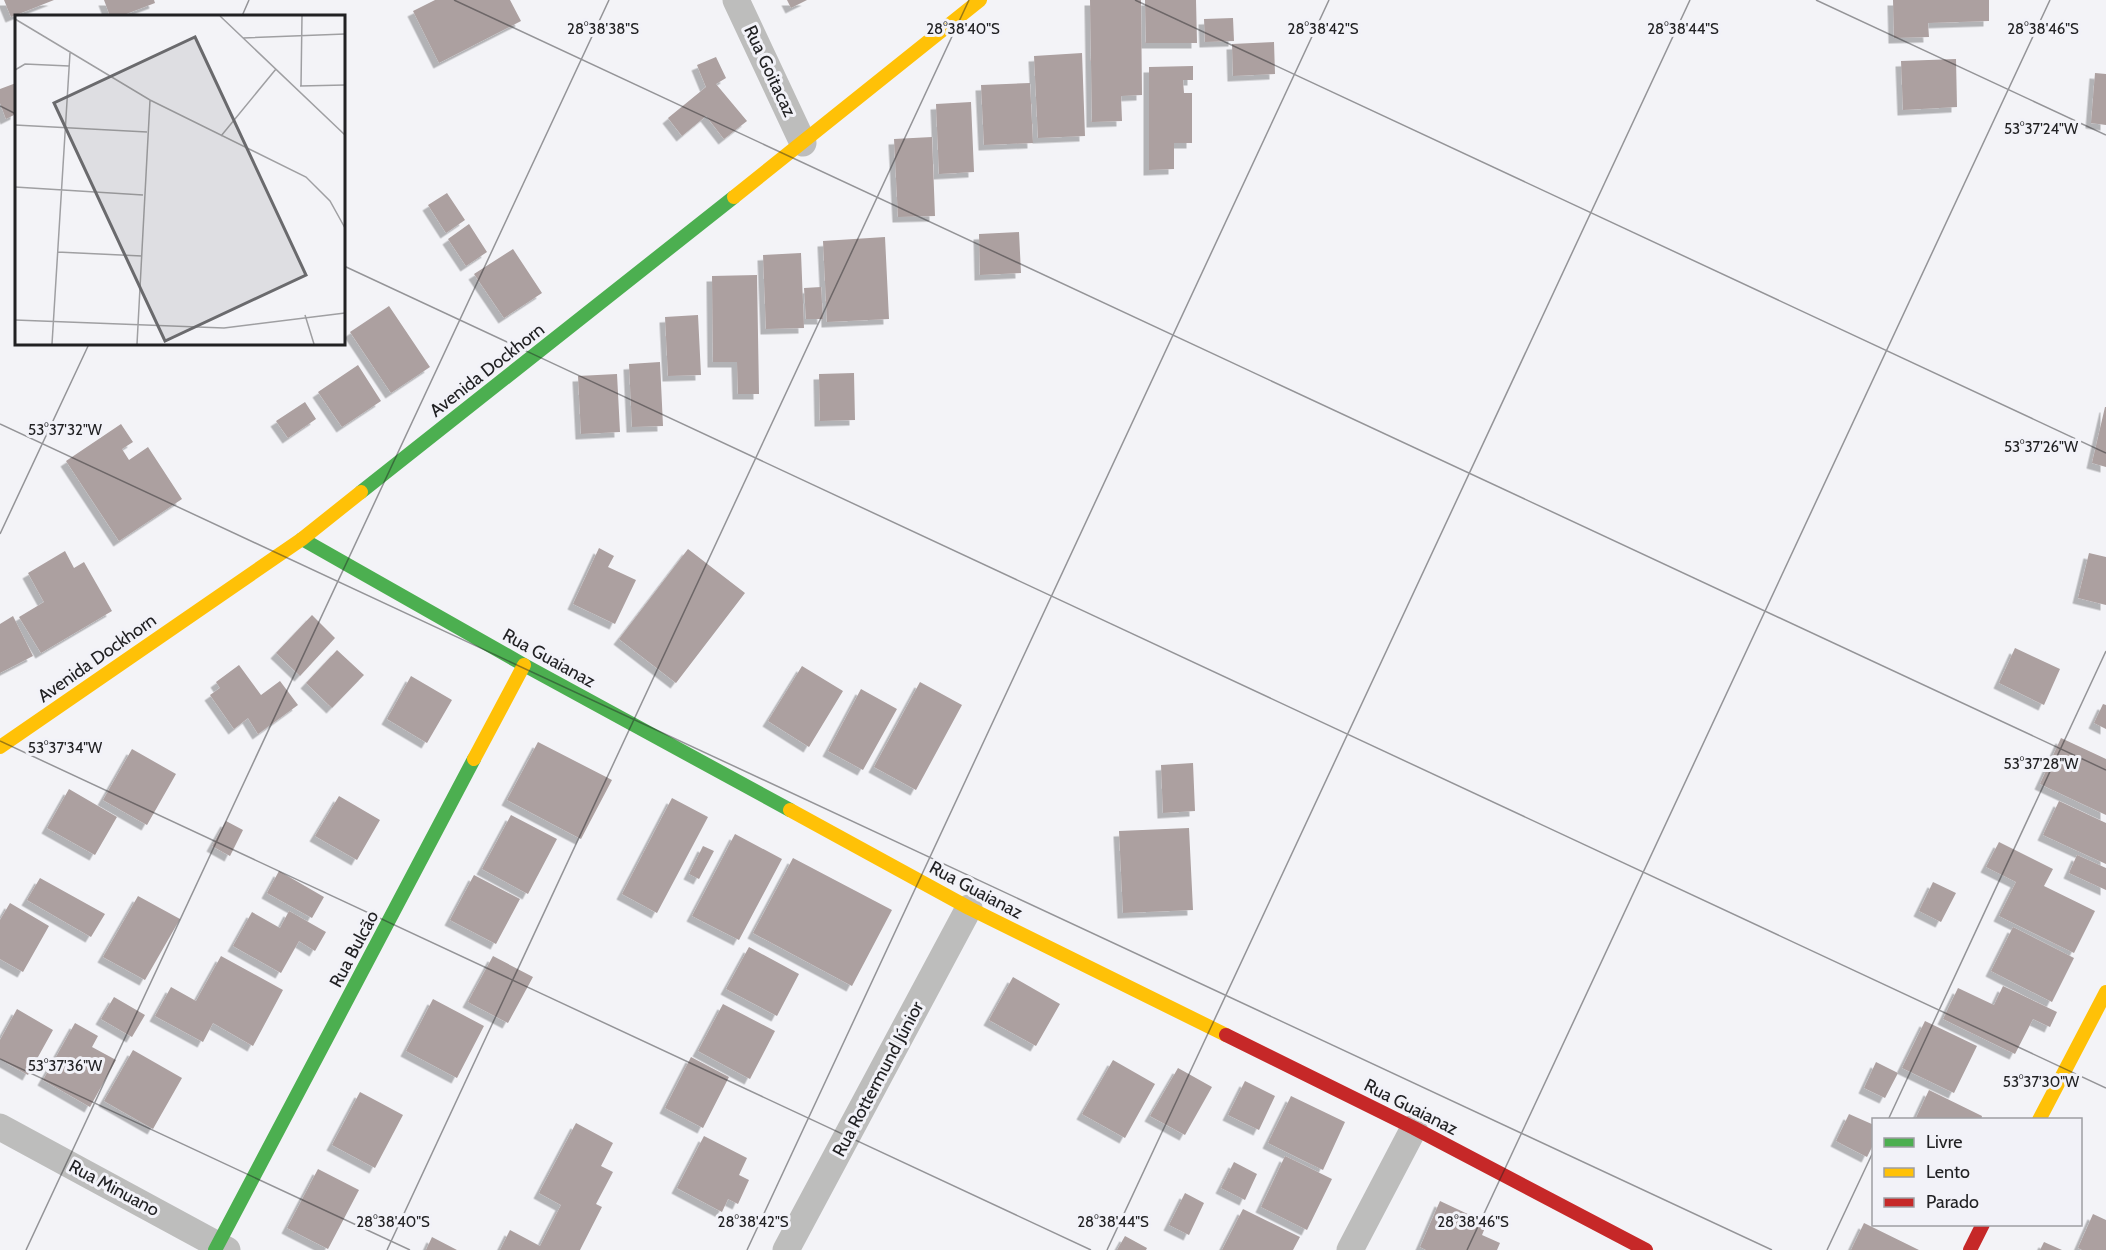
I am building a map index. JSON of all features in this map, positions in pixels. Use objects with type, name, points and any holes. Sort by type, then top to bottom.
[{"type":"street","name":"Rua Goitacaz","points":[[736,0],[803,143]]},
{"type":"street","name":"Avenida Dockhorn","points":[[0,747],[302,539],[980,0]]},
{"type":"street","name":"Rua Guaianaz","points":[[302,539],[524,665],[969,909],[1414,1128],[1646,1250]]},
{"type":"street","name":"Rua Bulcão","points":[[220,1248],[524,665]]},
{"type":"street","name":"Rua Rottermund Júnior","points":[[786,1250],[969,909]]},
{"type":"street","points":[[2040,1118],[2106,992]]},
{"type":"street","name":"Rua Minuano","points":[[0,1127],[220,1248]]},
{"type":"street","points":[[1350,1250],[1414,1128]]},
{"type":"street","points":[[1970,1250],[1982,1226]]},
{"type":"building","points":[[4,0],[54,0],[15,15],[11,17]]},
{"type":"building","points":[[104,0],[154,0],[155,3],[124,15],[110,15]]},
{"type":"building","points":[[435,0],[510,0],[521,21],[439,63],[413,11]]},
{"type":"building","points":[[787,0],[807,0],[791,8]]},
{"type":"building","points":[[1090,0],[1141,0],[1142,95],[1121,96],[1122,121],[1092,122]]},
{"type":"building","points":[[1145,0],[1196,0],[1197,43],[1146,43]]},
{"type":"building","points":[[1893,0],[1989,0],[1989,21],[1928,23],[1929,37],[1894,38]]},
{"type":"building","points":[[1233,18],[1234,41],[1205,42],[1204,19]]},
{"type":"building","points":[[1274,42],[1275,74],[1233,76],[1232,44]]},
{"type":"building","points":[[1082,53],[1085,136],[1038,138],[1034,56]]},
{"type":"building","points":[[716,57],[726,78],[716,84],[747,121],[724,139],[706,116],[682,136],[668,118],[706,87],[697,65]]},
{"type":"building","points":[[1956,59],[1957,107],[1903,110],[1901,61]]},
{"type":"building","points":[[1193,66],[1193,80],[1183,80],[1184,93],[1192,93],[1192,143],[1174,143],[1174,169],[1149,170],[1149,67]]},
{"type":"building","points":[[2095,73],[2106,74],[2106,125],[2091,123]]},
{"type":"building","points":[[15,83],[15,114],[6,119],[0,103],[0,89]]},
{"type":"building","points":[[1030,83],[1033,143],[984,145],[981,85]]},
{"type":"building","points":[[971,102],[974,172],[939,174],[936,104]]},
{"type":"building","points":[[932,137],[935,216],[898,217],[894,139]]},
{"type":"building","points":[[447,193],[465,220],[446,233],[428,205]]},
{"type":"building","points":[[469,224],[487,252],[466,266],[448,239]]},
{"type":"building","points":[[1019,232],[1021,273],[980,275],[979,234]]},
{"type":"building","points":[[885,237],[889,319],[827,322],[823,241]]},
{"type":"building","points":[[513,249],[542,293],[504,318],[474,274]]},
{"type":"building","points":[[801,253],[804,328],[766,329],[763,255]]},
{"type":"building","points":[[757,275],[759,394],[738,394],[737,362],[713,362],[712,276]]},
{"type":"building","points":[[821,287],[823,319],[806,319],[804,288]]},
{"type":"building","points":[[389,306],[430,367],[391,393],[350,332]]},
{"type":"building","points":[[698,315],[701,375],[668,376],[665,317]]},
{"type":"building","points":[[660,362],[663,426],[632,427],[629,364]]},
{"type":"building","points":[[358,365],[381,401],[342,427],[318,392]]},
{"type":"building","points":[[854,373],[855,420],[820,421],[819,374]]},
{"type":"building","points":[[617,374],[620,432],[581,434],[578,376]]},
{"type":"building","points":[[305,402],[316,419],[288,438],[276,421]]},
{"type":"building","points":[[2106,407],[2106,467],[2092,463]]},
{"type":"building","points":[[121,424],[133,442],[122,449],[129,460],[148,447],[182,499],[119,541],[66,461]]},
{"type":"building","points":[[599,548],[614,556],[608,567],[636,580],[615,624],[573,604]]},
{"type":"building","points":[[688,549],[745,593],[676,683],[619,639]]},
{"type":"building","points":[[65,551],[74,568],[84,562],[112,611],[41,653],[19,617],[44,602],[28,573]]},
{"type":"building","points":[[2089,553],[2106,557],[2106,605],[2078,598]]},
{"type":"building","points":[[312,615],[335,638],[300,676],[276,653]]},
{"type":"building","points":[[13,616],[33,656],[0,673],[0,624]]},
{"type":"building","points":[[2015,648],[2060,669],[2044,705],[1999,683]]},
{"type":"building","points":[[337,650],[364,675],[332,708],[306,683]]},
{"type":"building","points":[[239,665],[261,695],[280,681],[298,705],[258,734],[248,718],[234,729],[210,695],[220,688],[216,682]]},
{"type":"building","points":[[802,666],[843,691],[809,747],[768,721]]},
{"type":"building","points":[[411,676],[452,700],[427,743],[387,719]]},
{"type":"building","points":[[920,682],[962,705],[916,790],[874,767]]},
{"type":"building","points":[[861,689],[897,709],[863,770],[828,751]]},
{"type":"building","points":[[2103,704],[2106,705],[2106,729],[2094,723]]},
{"type":"building","points":[[2061,738],[2106,759],[2106,815],[2040,784]]},
{"type":"building","points":[[538,742],[612,780],[581,839],[507,800]]},
{"type":"building","points":[[132,749],[176,774],[147,825],[103,800]]},
{"type":"building","points":[[1193,763],[1195,811],[1163,813],[1161,765]]},
{"type":"building","points":[[69,789],[117,817],[95,855],[47,828]]},
{"type":"building","points":[[339,796],[380,820],[357,860],[315,836]]},
{"type":"building","points":[[672,798],[708,817],[657,913],[622,894]]},
{"type":"building","points":[[2059,801],[2106,823],[2106,864],[2043,835]]},
{"type":"building","points":[[511,815],[557,839],[528,894],[482,869]]},
{"type":"building","points":[[226,821],[243,830],[230,856],[212,846]]},
{"type":"building","points":[[1189,828],[1193,910],[1123,913],[1119,831]]},
{"type":"building","points":[[735,834],[782,859],[739,940],[692,916]]},
{"type":"building","points":[[1999,842],[2053,869],[2044,886],[2095,911],[2074,953],[1999,916],[2016,882],[1986,867]]},
{"type":"building","points":[[703,846],[714,851],[699,879],[689,874]]},
{"type":"building","points":[[2077,855],[2106,868],[2106,890],[2069,873]]},
{"type":"building","points":[[793,858],[892,910],[852,986],[753,933]]},
{"type":"building","points":[[279,871],[324,897],[312,918],[267,893]]},
{"type":"building","points":[[474,875],[520,899],[496,944],[450,920]]},
{"type":"building","points":[[40,878],[105,914],[91,937],[27,900]]},
{"type":"building","points":[[1933,882],[1956,893],[1941,922],[1919,911]]},
{"type":"building","points":[[138,896],[180,919],[145,980],[103,957]]},
{"type":"building","points":[[10,903],[49,926],[23,972],[0,959],[0,920]]},
{"type":"building","points":[[289,911],[326,932],[315,951],[299,941],[281,973],[233,946],[252,912],[280,928]]},
{"type":"building","points":[[2013,927],[2074,958],[2052,1002],[1991,971]]},
{"type":"building","points":[[749,947],[799,974],[777,1016],[726,989]]},
{"type":"building","points":[[221,956],[283,990],[253,1046],[213,1023],[203,1042],[155,1016],[171,987],[196,1001]]},
{"type":"building","points":[[493,956],[533,977],[508,1023],[468,1002]]},
{"type":"building","points":[[1013,977],[1060,1004],[1036,1046],[989,1020]]},
{"type":"building","points":[[2003,986],[2057,1012],[2050,1027],[2033,1019],[2015,1054],[1943,1019],[1958,988],[1994,1005]]},
{"type":"building","points":[[114,997],[145,1015],[132,1037],[101,1019]]},
{"type":"building","points":[[433,999],[484,1026],[457,1078],[406,1051]]},
{"type":"building","points":[[723,1004],[775,1031],[750,1079],[698,1051]]},
{"type":"building","points":[[17,1009],[53,1030],[28,1075],[0,1059],[0,1040]]},
{"type":"building","points":[[1925,1021],[1977,1046],[1954,1093],[1902,1068]]},
{"type":"building","points":[[75,1023],[98,1036],[92,1047],[116,1060],[90,1107],[43,1080]]},
{"type":"building","points":[[133,1050],[182,1078],[153,1129],[104,1101]]},
{"type":"building","points":[[691,1057],[729,1077],[703,1128],[665,1108]]},
{"type":"building","points":[[1113,1060],[1155,1084],[1125,1138],[1082,1114]]},
{"type":"building","points":[[1876,1062],[1898,1073],[1885,1098],[1864,1088]]},
{"type":"building","points":[[1178,1068],[1212,1087],[1185,1135],[1150,1116]]},
{"type":"building","points":[[1245,1081],[1275,1096],[1259,1130],[1228,1115]]},
{"type":"building","points":[[1929,1090],[1982,1116],[1982,1118],[1916,1118]]},
{"type":"building","points":[[360,1092],[403,1115],[375,1168],[332,1145]]},
{"type":"building","points":[[1291,1096],[1345,1122],[1323,1170],[1268,1143]]},
{"type":"building","points":[[1849,1114],[1872,1124],[1872,1147],[1867,1157],[1836,1141]]},
{"type":"building","points":[[576,1123],[613,1143],[601,1166],[613,1172],[596,1204],[602,1207],[580,1250],[500,1250],[510,1230],[540,1246],[561,1205],[539,1193]]},
{"type":"building","points":[[704,1136],[747,1158],[739,1175],[749,1180],[738,1204],[728,1199],[722,1212],[677,1188]]},
{"type":"building","points":[[1285,1156],[1332,1179],[1307,1230],[1261,1207]]},
{"type":"building","points":[[1234,1162],[1257,1174],[1245,1200],[1221,1188]]},
{"type":"building","points":[[318,1169],[359,1190],[328,1249],[287,1228]]},
{"type":"building","points":[[1185,1193],[1204,1203],[1189,1235],[1169,1225]]},
{"type":"building","points":[[1440,1201],[1487,1223],[1482,1235],[1500,1243],[1497,1250],[1426,1250],[1420,1247]]},
{"type":"building","points":[[1243,1209],[1300,1237],[1293,1250],[1222,1250]]},
{"type":"building","points":[[2093,1214],[2106,1220],[2106,1250],[2078,1248]]},
{"type":"building","points":[[1864,1223],[1919,1250],[1851,1250]]},
{"type":"building","points":[[1125,1236],[1147,1248],[1146,1250],[1117,1250]]},
{"type":"building","points":[[432,1237],[457,1250],[426,1250]]},
{"type":"building","points":[[2044,1242],[2062,1250],[2040,1250]]},
{"type":"traffic: fast","points":[[361,492],[734,197]]},
{"type":"traffic: fast","points":[[302,539],[524,665],[790,810]]},
{"type":"traffic: fast","points":[[215,1250],[474,759]]},
{"type":"traffic: slow","points":[[734,197],[980,0]]},
{"type":"traffic: slow","points":[[0,747],[302,539],[361,492]]},
{"type":"traffic: slow","points":[[474,759],[524,665]]},
{"type":"traffic: slow","points":[[790,810],[969,908],[1226,1035]]},
{"type":"traffic: slow","points":[[2040,1118],[2106,992]]},
{"type":"traffic: jam","points":[[1226,1035],[1414,1128],[1646,1250]]},
{"type":"traffic: jam","points":[[1970,1250],[1982,1226]]}]
